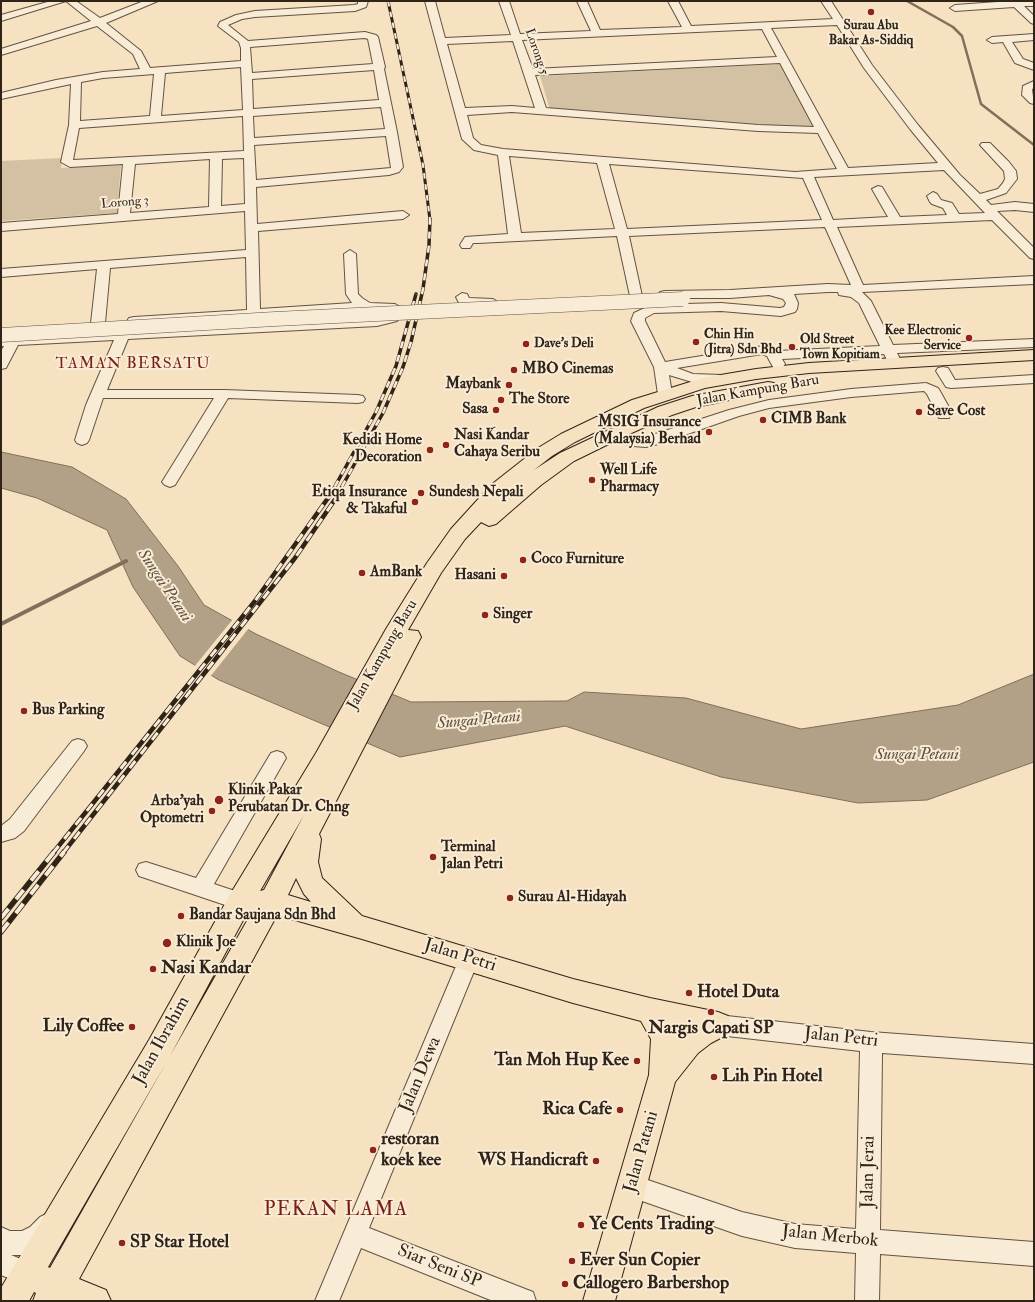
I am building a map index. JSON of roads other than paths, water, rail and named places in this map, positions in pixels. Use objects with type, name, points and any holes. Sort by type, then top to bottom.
[{"type":"main road","name":"Jalan Kampung Baru","points":[[333,762],[402,636],[434,568],[458,534],[498,490],[545,452],[568,438],[605,419],[665,394],[722,379],[781,386],[891,356],[1034,355]]},
{"type":"main road","name":"Jalan Kampung Baru","points":[[402,636],[489,519],[534,480],[568,457],[611,435],[665,411],[685,404],[734,393],[781,386],[943,371],[1011,374],[1034,367]]},
{"type":"main road","name":"Jalan Ibrahim","points":[[53,1293],[271,902],[311,825],[333,762]]},
{"type":"main road","name":"Jalan Ibrahim","points":[[11,1301],[14,1268],[70,1202],[184,1004],[240,901],[333,762]]},
{"type":"main road","points":[[311,825],[305,862],[308,876],[313,886],[323,897],[342,914],[362,927]]},
{"type":"main road","points":[[184,1004],[214,967],[250,909],[262,901],[271,902]]},
{"type":"main road","name":"Jalan Petri","points":[[271,902],[362,927],[573,991],[650,1011],[718,1025]]},
{"type":"main road","points":[[650,1011],[662,1030],[665,1039],[664,1075]]},
{"type":"main road","name":"Jalan Patani","points":[[599,1301],[664,1075],[688,1044],[701,1034],[718,1025]]},
{"type":"main road","points":[[14,1268],[53,1293],[95,1301]]},
{"type":"street","points":[[1,18],[61,1]]},
{"type":"street","points":[[70,1],[137,53],[146,71]]},
{"type":"street","points":[[1,52],[99,22],[153,1]]},
{"type":"street","points":[[250,184],[389,172],[395,170],[397,166],[392,132],[373,37],[245,44],[223,26],[223,24],[239,17],[255,14],[355,8],[362,5],[363,1]]},
{"type":"street","points":[[430,1],[468,139],[472,144],[488,150],[808,175],[947,166]]},
{"type":"street","name":"Lorong 5","points":[[504,1],[530,72],[542,111]]},
{"type":"street","points":[[582,1],[597,34]]},
{"type":"street","points":[[673,1],[688,29]]},
{"type":"street","points":[[826,1],[891,98],[947,166],[977,199],[1033,252]]},
{"type":"street","points":[[955,8],[1034,2]]},
{"type":"street","points":[[1015,3],[1034,21]]},
{"type":"street","points":[[120,4],[128,11]]},
{"type":"street","points":[[441,41],[840,22]]},
{"type":"street","points":[[765,26],[782,60],[845,173]]},
{"type":"street","points":[[992,40],[1034,37]]},
{"type":"street","points":[[1006,39],[1019,61],[1034,68]]},
{"type":"street","points":[[245,44],[254,313]]},
{"type":"street","points":[[530,72],[782,60]]},
{"type":"street","points":[[1,96],[76,79],[146,71],[380,67]]},
{"type":"street","points":[[155,120],[160,70]]},
{"type":"street","points":[[76,79],[74,126],[67,162],[70,164],[129,162],[248,154]]},
{"type":"street","points":[[1034,84],[1027,88],[1027,95],[1034,101]]},
{"type":"street","points":[[74,126],[386,103]]},
{"type":"street","points":[[460,112],[503,109],[758,128],[821,130]]},
{"type":"street","points":[[248,142],[392,132]]},
{"type":"street","points":[[977,199],[1002,191],[1011,179],[1005,164],[986,145]]},
{"type":"street","points":[[503,152],[516,237]]},
{"type":"street","points":[[215,210],[216,156]]},
{"type":"street","points":[[602,159],[622,232],[636,296]]},
{"type":"street","points":[[124,217],[129,162]]},
{"type":"street","points":[[808,175],[829,223],[851,290]]},
{"type":"street","points":[[878,189],[896,220]]},
{"type":"street","points":[[933,196],[936,202],[948,206],[955,218]]},
{"type":"street","points":[[466,245],[469,240],[473,239],[955,218],[1015,206],[1034,208]]},
{"type":"street","name":"Lorong 3","points":[[1,227],[250,207]]},
{"type":"street","points":[[251,228],[403,215]]},
{"type":"street","points":[[1,273],[252,253]]},
{"type":"street","points":[[350,254],[352,294],[357,301],[367,307]]},
{"type":"street","points":[[98,323],[104,265]]},
{"type":"street","points":[[462,297],[465,302],[493,304],[704,293],[760,298],[851,290],[1034,280]]},
{"type":"street","points":[[1,335],[275,319],[683,299],[828,288],[851,290],[865,301],[891,356]]},
{"type":"street","points":[[336,308],[347,301],[352,294]]},
{"type":"street","points":[[731,295],[788,295]]},
{"type":"street","points":[[665,394],[661,367],[642,327],[652,316],[672,309],[721,307],[781,312],[792,307],[792,303],[788,295]]},
{"type":"street","points":[[1,329],[336,308],[390,307],[395,310],[396,313],[388,320],[377,322],[7,342],[1,365]]},
{"type":"street","points":[[82,440],[98,394],[123,335]]},
{"type":"street","points":[[773,355],[891,356],[1034,343]]},
{"type":"street","points":[[661,367],[763,350],[768,351],[773,355],[781,386],[926,387],[933,391],[944,411],[944,415]]},
{"type":"street","points":[[661,367],[692,378],[722,379]]},
{"type":"street","points":[[1011,374],[1034,379]]},
{"type":"street","points":[[98,394],[224,394],[358,399]]},
{"type":"street","points":[[170,482],[224,394]]},
{"type":"street","points":[[1,834],[8,832],[17,825],[78,746]]},
{"type":"street","points":[[201,888],[277,758]]},
{"type":"street","points":[[146,870],[240,901]]},
{"type":"street","name":"Jalan Dewa","points":[[327,1301],[469,959]]},
{"type":"street","name":"Jalan Petri","points":[[718,1025],[871,1042],[1034,1054]]},
{"type":"street","name":"Jalan Jerai","points":[[867,1301],[871,1042]]},
{"type":"street","name":"Jalan Merbok","points":[[633,1187],[742,1224],[795,1236],[1034,1254]]},
{"type":"street","points":[[1,1239],[9,1243],[24,1243],[38,1235],[70,1202]]},
{"type":"street","name":"Siar Seni SP","points":[[355,1234],[524,1301]]},
{"type":"water","name":"Sungai Petani","points":[[1,452],[72,467],[126,499],[178,566],[204,605],[256,634],[339,672],[411,702],[567,701],[584,692],[686,698],[801,729],[958,705],[1034,674],[1034,762],[927,800],[858,803],[721,777],[565,726],[400,757],[219,680],[180,656],[133,587],[107,530],[37,498],[1,488]]},
{"type":"waterway","points":[[907,1],[953,27],[962,36],[981,104],[1034,145]]},
{"type":"waterway","points":[[1,624],[126,561]]},
{"type":"railway","points":[[388,1],[423,165],[430,220]]},
{"type":"railway","points":[[335,499],[383,413],[403,367],[411,342],[423,289],[429,245],[430,220]]},
{"type":"railway","points":[[328,499],[376,412],[396,366],[416,294]]},
{"type":"railway","points":[[53,853],[255,601],[328,498]]},
{"type":"railway","points":[[63,853],[295,558],[336,498]]},
{"type":"railway","points":[[1,918],[54,852]]},
{"type":"railway","points":[[1,932],[64,852]]},
{"type":"place","name":"Surau Abu Bakar As-Siddiq","points":[[871,12]]},
{"type":"place","name":"Kee Electronic Service","points":[[969,338]]},
{"type":"place","name":"Chin Hin (Jitra) Sdn Bhd","points":[[696,342]]},
{"type":"place","name":"Dave's Deli","points":[[526,344]]},
{"type":"place","name":"Old Street Town Kopitiam","points":[[792,347]]},
{"type":"place","name":"MBO Cinemas","points":[[514,370]]},
{"type":"place","name":"Maybank","points":[[509,385]]},
{"type":"place","name":"The Store","points":[[501,400]]},
{"type":"place","name":"Sasa","points":[[496,410]]},
{"type":"place","name":"Save Cost","points":[[919,412]]},
{"type":"place","name":"CIMB Bank","points":[[763,420]]},
{"type":"place","name":"MSIG Insurance (Malaysia) Berhad","points":[[709,432]]},
{"type":"place","name":"Nasi Kandar Cahaya Seribu","points":[[446,445]]},
{"type":"place","name":"Kedidi Home Decoration","points":[[430,450]]},
{"type":"place","name":"Well Life Pharmacy","points":[[592,480]]},
{"type":"place","name":"Sundesh Nepali","points":[[421,493]]},
{"type":"place","name":"Etiqa Insurance & Takaful","points":[[415,502]]},
{"type":"place","name":"Coco Furniture","points":[[523,560]]},
{"type":"place","name":"AmBank","points":[[362,573]]},
{"type":"place","name":"Hasani","points":[[504,576]]},
{"type":"place","name":"Singer","points":[[485,615]]},
{"type":"place","name":"Bus Parking","points":[[24,711]]},
{"type":"place","name":"Klinik Pakar Perubatan Dr. Chng","points":[[219,800]]},
{"type":"place","name":"Arba'yah Optometri","points":[[212,811]]},
{"type":"place","name":"Terminal Jalan Petri","points":[[433,857]]},
{"type":"place","name":"Surau Al-Hidayah","points":[[510,898]]},
{"type":"place","name":"Bandar Saujana Sdn Bhd","points":[[181,916]]},
{"type":"place","name":"Klinik Joe","points":[[167,943]]},
{"type":"place","name":"Nasi Kandar","points":[[153,969]]},
{"type":"place","name":"Hotel Duta","points":[[689,993]]},
{"type":"place","name":"Nargis Capati SP","points":[[711,1012]]},
{"type":"place","name":"Lily Coffee","points":[[132,1027]]},
{"type":"place","name":"Tan Moh Hup Kee","points":[[637,1061]]},
{"type":"place","name":"Lih Pin Hotel","points":[[714,1077]]},
{"type":"place","name":"Rica Cafe","points":[[620,1110]]},
{"type":"place","name":"restoran koek kee","points":[[373,1150]]},
{"type":"place","name":"WS Handicraft","points":[[596,1161]]},
{"type":"place","name":"Ye Cents Trading","points":[[581,1225]]},
{"type":"place","name":"SP Star Hotel","points":[[122,1243]]},
{"type":"place","name":"Ever Sun Copier","points":[[572,1261]]},
{"type":"place","name":"Callogero Barbershop","points":[[565,1284]]},
{"type":"district","name":"TAMAN BERSATU","points":[[133,365]]},
{"type":"district","name":"PEKAN LAMA","points":[[336,1211]]}]
